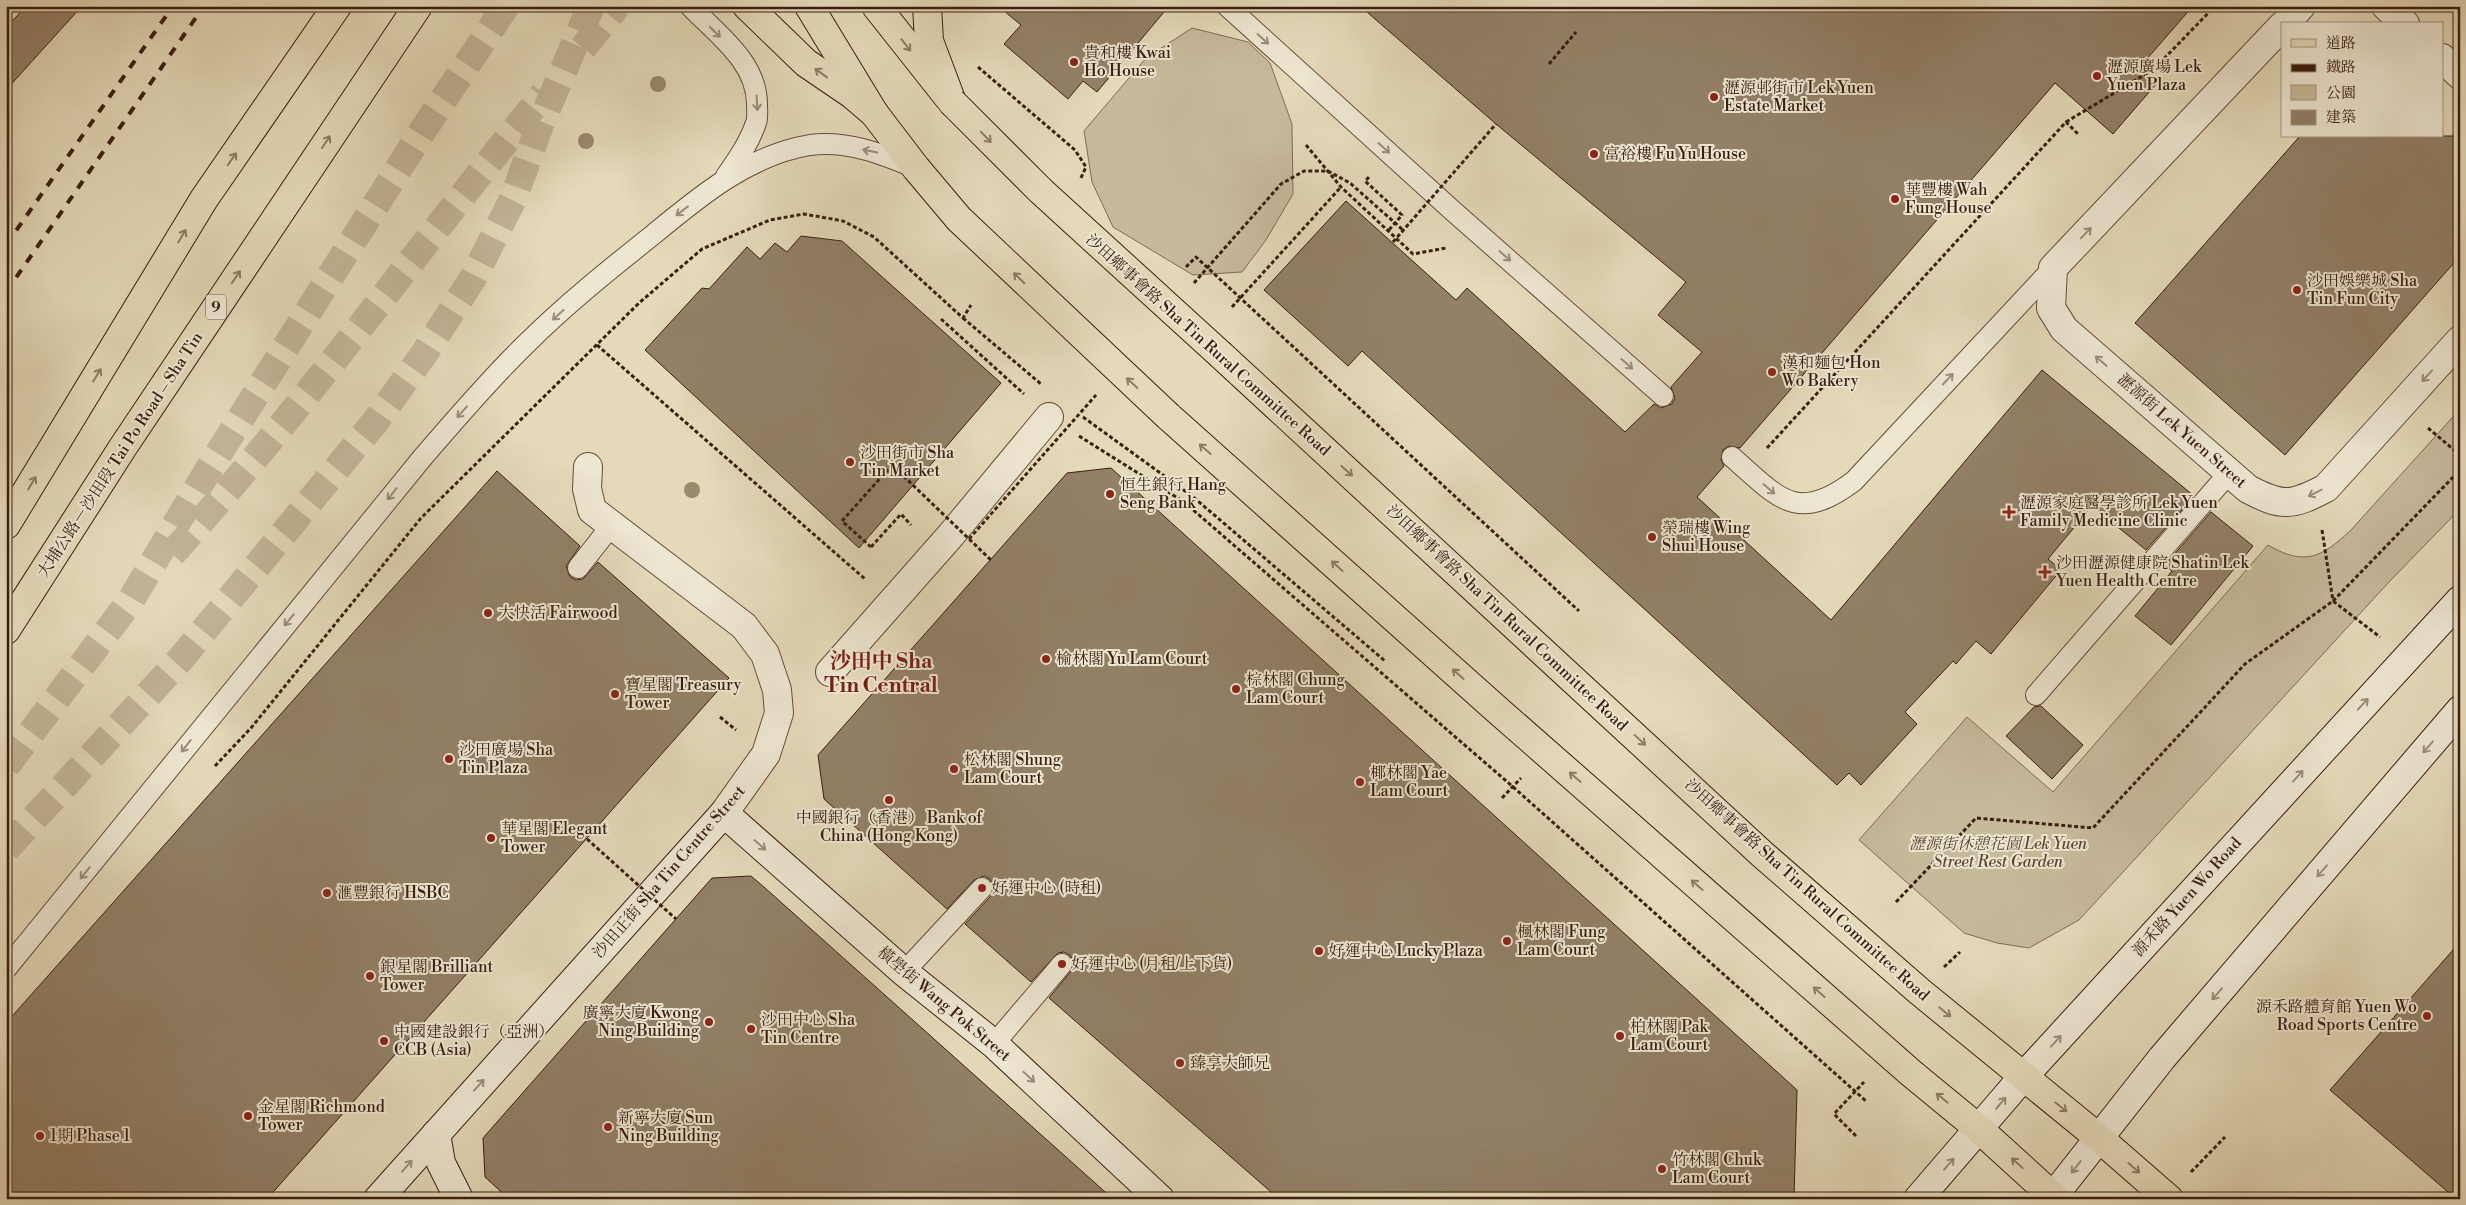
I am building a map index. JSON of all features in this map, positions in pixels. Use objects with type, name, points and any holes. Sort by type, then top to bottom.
[{"type":"main road","points":[[6,525],[204,199],[337,6]]},
{"type":"main road","name":"大埔公路－沙田段 Tai Po Road – Sha Tin","points":[[6,630],[122,447],[418,6]]},
{"type":"main road","points":[[747,6],[806,63],[853,95],[874,113]]},
{"type":"main road","points":[[809,6],[874,113],[916,168],[959,219],[1168,416],[1911,1073],[1979,1129],[2053,1198],[2162,1058],[2460,710]]},
{"type":"main road","name":"沙田鄉事會路 Sha Tin Rural Committee Road","points":[[876,6],[952,102],[1041,191],[1762,854],[1919,990],[2099,1138],[2168,1198]]},
{"type":"main road","points":[[927,6],[929,41],[952,102]]},
{"type":"main road","points":[[2287,22],[2301,6]]},
{"type":"main road","points":[[2386,6],[2403,22]]},
{"type":"main road","points":[[2052,268],[2281,28]]},
{"type":"main road","points":[[2444,60],[2460,75]]},
{"type":"main road","name":"瀝源街 Lek Yuen Street","points":[[2052,268],[2051,308],[2064,330],[2248,489],[2271,502],[2300,502],[2326,488],[2460,340]]},
{"type":"main road","points":[[830,672],[1060,413]]},
{"type":"main road","name":"沙田正街 Sha Tin Centre Street","points":[[378,1199],[724,813],[766,754],[779,714],[777,690],[765,654],[744,626],[592,510],[587,489],[588,467]]},
{"type":"main road","name":"源禾路 Yuen Wo Road","points":[[1918,1199],[2023,1077],[2460,600]]},
{"type":"main road","name":"橫壆街 Wang Pok Street","points":[[724,813],[904,972],[994,1044],[1160,1199]]},
{"type":"main road","points":[[436,1134],[441,1163],[459,1199]]},
{"type":"lane","points":[[690,6],[741,58],[754,78],[757,121],[747,146],[722,182]]},
{"type":"lane","points":[[1227,6],[1453,211],[1663,396]]},
{"type":"lane","points":[[6,969],[136,810],[198,730],[423,456],[495,376],[573,300],[669,222],[722,182],[760,159],[811,145],[843,145],[878,153],[916,168]]},
{"type":"lane","points":[[1732,457],[1780,499],[1807,504],[1834,496],[1854,481],[2052,268]]},
{"type":"lane","points":[[2036,695],[2229,473]]},
{"type":"lane","points":[[578,568],[611,526]]},
{"type":"lane","points":[[904,972],[982,888]]},
{"type":"lane","points":[[994,1044],[1062,964]]},
{"type":"path","points":[[1766,448],[2066,122],[2154,69],[2215,6]]},
{"type":"path","points":[[1549,64],[1576,32]]},
{"type":"path","points":[[977,67],[1078,154],[1086,167],[1084,176],[1077,184]]},
{"type":"path","points":[[2066,122],[2078,134]]},
{"type":"path","points":[[1393,242],[1496,124]]},
{"type":"path","points":[[1306,144],[1341,187],[1413,254],[1454,247]]},
{"type":"path","points":[[1232,307],[1341,187]]},
{"type":"path","points":[[212,769],[251,728],[421,518],[639,303],[702,249],[770,220],[804,214],[843,220],[874,237],[963,318],[1042,385]]},
{"type":"path","points":[[1388,231],[1402,215]]},
{"type":"path","points":[[1186,267],[1196,257],[1579,611]]},
{"type":"path","points":[[963,318],[971,305]]},
{"type":"path","points":[[597,345],[892,602]]},
{"type":"path","points":[[1060,413],[1192,496],[1387,662]]},
{"type":"path","points":[[2425,424],[2460,455]]},
{"type":"path","points":[[906,531],[912,524],[900,514],[871,547],[842,521],[892,465],[991,560]]},
{"type":"path","points":[[1896,902],[1976,818],[2092,828],[2245,664],[2333,601],[2460,470]]},
{"type":"path","points":[[1184,502],[1512,786],[1866,1102]]},
{"type":"path","points":[[2322,530],[2333,601],[2380,638]]},
{"type":"path","points":[[720,718],[739,732]]},
{"type":"path","points":[[1514,771],[1528,782]]},
{"type":"path","points":[[1502,798],[1522,777]]},
{"type":"path","points":[[587,839],[676,919]]},
{"type":"path","points":[[1856,1136],[1834,1114],[1864,1082]]},
{"type":"path","points":[[2168,1198],[2225,1137]]},
{"type":"green space","points":[[1192,28],[1248,42],[1270,63],[1292,124],[1293,194],[1266,240],[1242,272],[1193,275],[1113,227],[1092,182],[1084,131],[1146,58]]},
{"type":"green space","name":"瀝源街休憩花園 Lek Yuen Street Rest Garden","points":[[2460,409],[2460,509],[2389,582],[2079,920],[2029,948],[1997,943],[1964,933],[1859,840],[1967,717],[2053,792],[2268,545],[2292,556],[2303,557],[2312,556],[2331,547],[2351,530]]},
{"type":"building","points":[[26,6],[82,6],[6,90],[6,28]]},
{"type":"building","name":"貴和樓 Kwai Ho House","points":[[998,6],[1169,6],[1097,92],[1083,81],[1068,99],[1004,44],[1021,25]]},
{"type":"building","points":[[1360,6],[2193,6],[2139,68],[2157,83],[2113,134],[2055,83],[1740,448],[1729,446],[1723,450],[1721,460],[1724,466],[1697,497],[1831,620],[2042,370],[2194,496],[2146,550],[2092,506],[2048,559],[2061,570],[1991,654],[1976,641],[1956,664],[1953,661],[1905,712],[1917,724],[1861,785],[1849,773],[1837,785],[1362,351],[1348,366],[1264,290],[1346,201],[1456,300],[1467,288],[1625,432],[1654,404],[1661,408],[1672,404],[1675,398],[1671,387],[1702,352],[1658,315],[1686,282],[1496,124]]},
{"type":"building","name":"沙田娛樂城 Sha Tin Fun City","points":[[2444,136],[2460,136],[2460,256],[2285,455],[2135,323],[2298,138],[2444,138]]},
{"type":"building","name":"沙田街市 Sha Tin Market","points":[[801,236],[842,241],[1001,383],[859,548],[645,350],[702,288],[709,289],[747,247],[760,259],[775,243],[787,252]]},
{"type":"building","name":"好運中心 Lucky Plaza","points":[[1111,468],[1797,1090],[1794,1199],[1279,1199],[1049,998],[1071,971],[1073,960],[1070,955],[1064,952],[1058,953],[1031,982],[965,924],[991,896],[993,885],[990,879],[984,876],[974,880],[947,909],[824,799],[818,755],[1067,473]]},
{"type":"building","name":"沙田廣場 Sha Tin Plaza","points":[[497,471],[580,546],[566,566],[570,577],[576,580],[583,579],[598,562],[729,678],[267,1199],[6,1199],[6,1023]]},
{"type":"building","points":[[2211,512],[2253,546],[2171,645],[2135,616],[2172,571],[2165,565]]},
{"type":"building","points":[[2041,706],[2083,745],[2052,779],[2006,736],[2034,707]]},
{"type":"building","name":"沙田中心 Sha Tin Centre","points":[[751,876],[1113,1199],[509,1199],[485,1177],[483,1138],[712,878]]},
{"type":"building","name":"源禾路體育館 Yuen Wo Road Sports Centre","points":[[2460,942],[2460,1199],[2456,1199],[2330,1090]]},
{"type":"tunnel","points":[[6,766],[131,600],[210,467],[423,130],[506,6]]},
{"type":"tunnel","points":[[6,849],[179,661],[375,422],[424,354],[473,278],[513,199],[540,125],[591,6]]},
{"type":"tunnel","points":[[583,48],[617,6]]},
{"type":"tunnel","points":[[172,554],[221,499],[315,384],[544,94]]},
{"type":"railway","points":[[6,245],[173,6]]},
{"type":"railway","points":[[6,292],[204,6]]},
{"type":"place","name":"貴和樓 Kwai Ho House","points":[[1074,62]]},
{"type":"place","name":"瀝源廣場 Lek Yuen Plaza","points":[[2097,76]]},
{"type":"place","name":"瀝源邨街市 Lek Yuen Estate Market","points":[[1714,97]]},
{"type":"place","name":"富裕樓 Fu Yu House","points":[[1594,154]]},
{"type":"place","name":"華豐樓 Wah Fung House","points":[[1895,199]]},
{"type":"place","name":"沙田娛樂城 Sha Tin Fun City","points":[[2297,290]]},
{"type":"place","name":"漢和麵包 Hon Wo Bakery","points":[[1772,372]]},
{"type":"place","name":"沙田街市 Sha Tin Market","points":[[850,462]]},
{"type":"place","name":"恒生銀行 Hang Seng Bank","points":[[1110,494]]},
{"type":"place","name":"瀝源家庭醫學診所 Lek Yuen Family Medicine Clinic","points":[[2009,512]]},
{"type":"place","name":"榮瑞樓 Wing Shui House","points":[[1652,537]]},
{"type":"place","name":"沙田瀝源健康院 Shatin Lek Yuen Health Centre","points":[[2045,572]]},
{"type":"place","name":"大快活 Fairwood","points":[[488,613]]},
{"type":"place","name":"榆林閣 Yu Lam Court","points":[[1046,659]]},
{"type":"place","name":"棕林閣 Chung Lam Court","points":[[1236,689]]},
{"type":"place","name":"寶星閣 Treasury Tower","points":[[615,694]]},
{"type":"place","name":"沙田廣場 Sha Tin Plaza","points":[[449,759]]},
{"type":"place","name":"松林閣 Shung Lam Court","points":[[954,769]]},
{"type":"place","name":"椰林閣 Yae Lam Court","points":[[1360,782]]},
{"type":"place","name":"中國銀行（香港） Bank of China (Hong Kong)","points":[[889,800]]},
{"type":"place","name":"華星閣 Elegant Tower","points":[[491,838]]},
{"type":"place","name":"好運中心 (時租)","points":[[982,888]]},
{"type":"place","name":"滙豐銀行 HSBC","points":[[327,893]]},
{"type":"place","name":"楓林閣 Fung Lam Court","points":[[1507,941]]},
{"type":"place","name":"好運中心 Lucky Plaza","points":[[1319,951]]},
{"type":"place","name":"好運中心 (月租/上下貨)","points":[[1062,964]]},
{"type":"place","name":"銀星閣 Brilliant Tower","points":[[370,976]]},
{"type":"place","name":"源禾路體育館 Yuen Wo Road Sports Centre","points":[[2427,1016]]},
{"type":"place","name":"廣寧大廈 Kwong Ning Building","points":[[709,1022]]},
{"type":"place","name":"沙田中心 Sha Tin Centre","points":[[751,1029]]},
{"type":"place","name":"柏林閣 Pak Lam Court","points":[[1620,1036]]},
{"type":"place","name":"中國建設銀行（亞洲） CCB (Asia)","points":[[384,1041]]},
{"type":"place","name":"臻享大師兄","points":[[1180,1063]]},
{"type":"place","name":"金星閣 Richmond Tower","points":[[248,1116]]},
{"type":"place","name":"新寧大廈 Sun Ning Building","points":[[608,1127]]},
{"type":"place","name":"1期 Phase 1","points":[[40,1136]]},
{"type":"place","name":"竹林閣 Chuk Lam Court","points":[[1662,1169]]},
{"type":"district","name":"沙田中 Sha Tin Central","points":[[881,674]]}]
